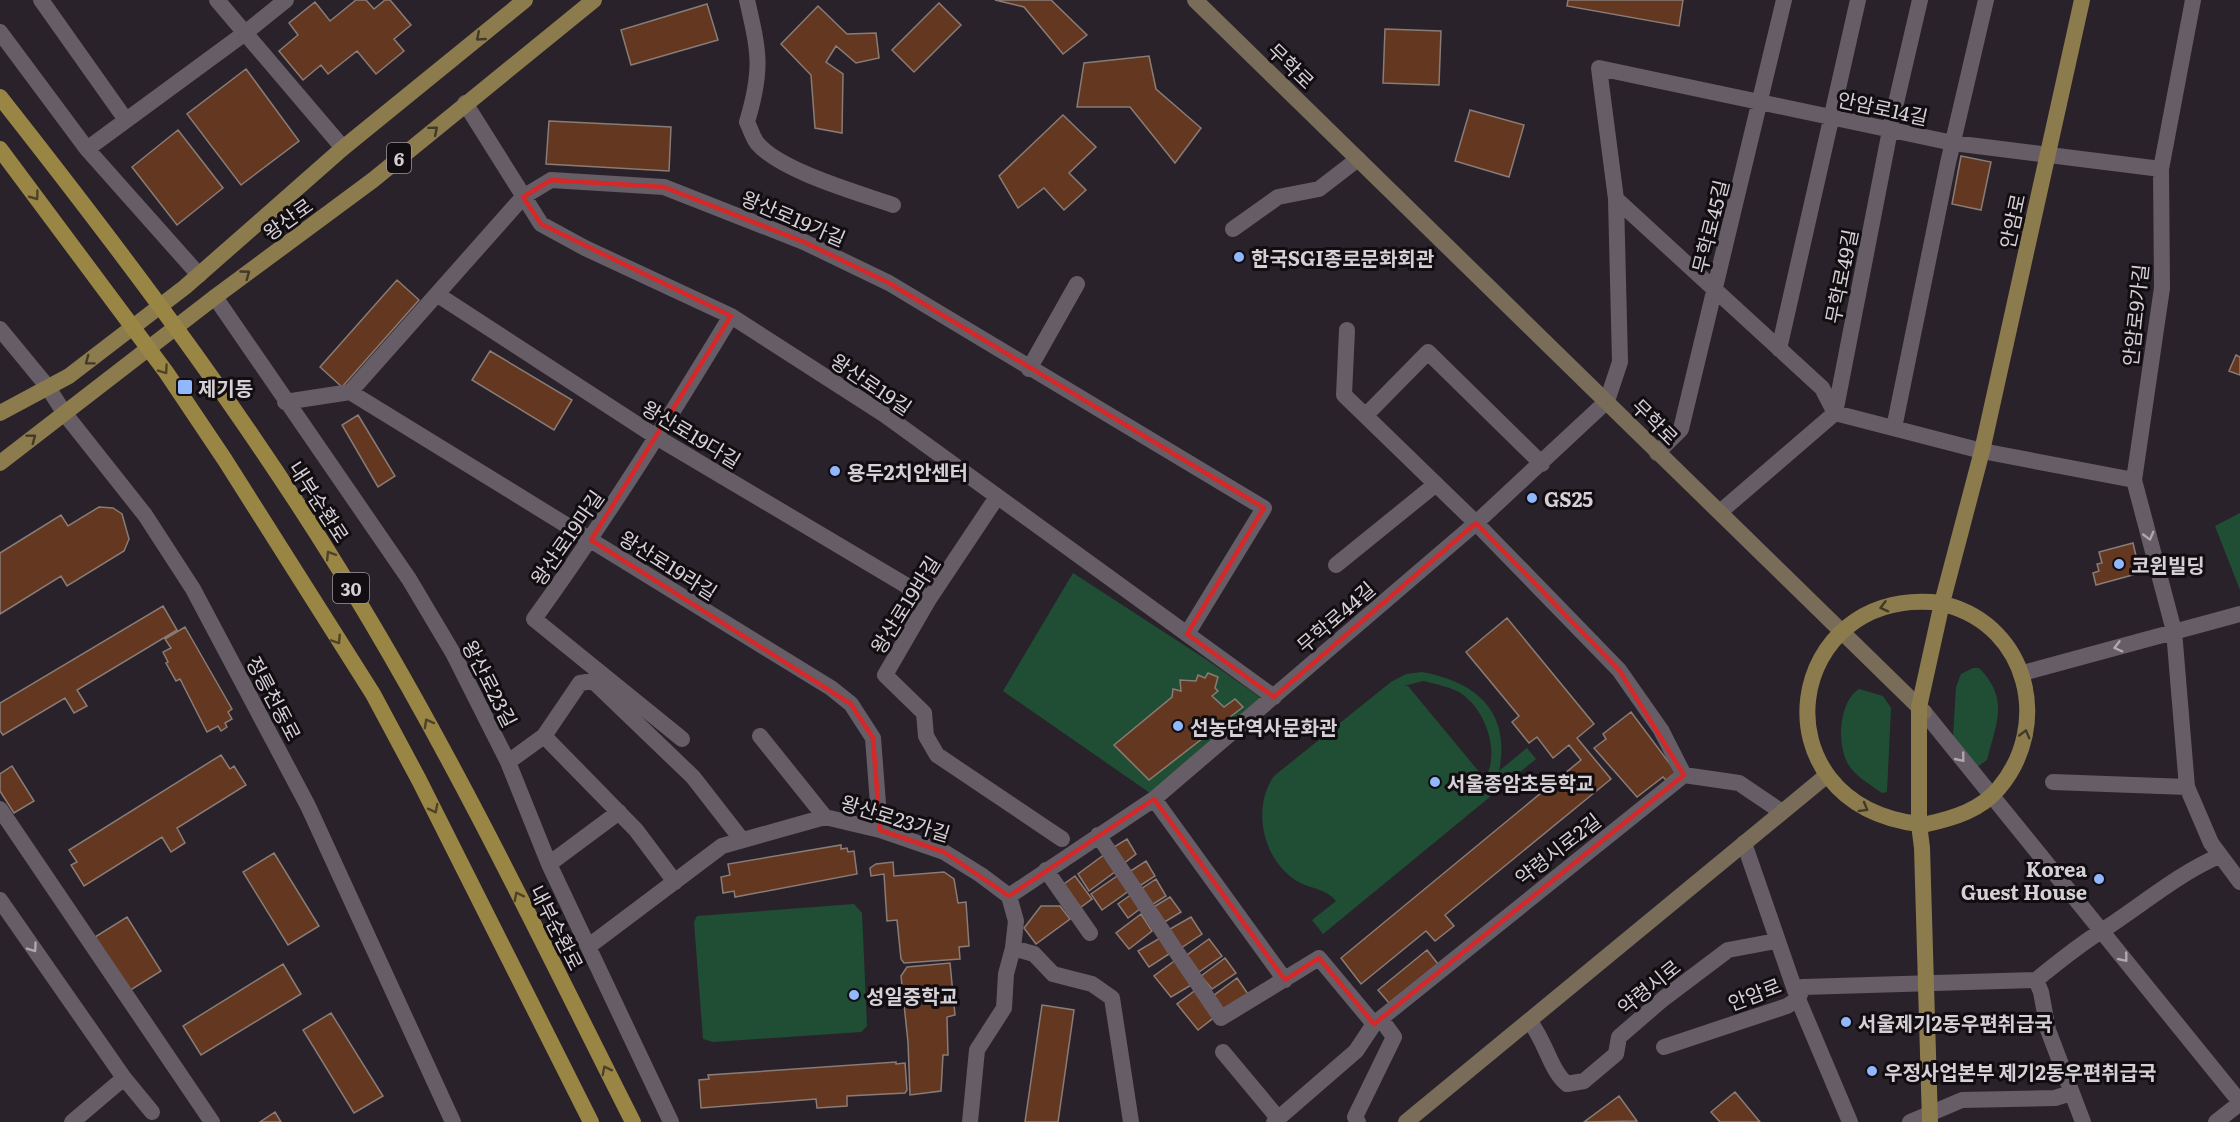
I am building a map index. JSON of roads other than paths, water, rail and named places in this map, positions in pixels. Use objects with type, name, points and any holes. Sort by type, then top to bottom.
[{"type":"highway","name":"내부순환로","points":[[0,97],[112,240],[233,406],[312,526],[371,622],[456,773],[633,1122]]},
{"type":"highway","name":"30","points":[[0,149],[166,372],[225,460],[373,694],[419,780],[591,1122]]},
{"type":"main road","name":"왕산로","points":[[0,413],[69,376],[185,287],[343,148],[525,0]]},
{"type":"main road","name":"왕산로","points":[[0,463],[199,309],[374,180],[465,103],[594,0]]},
{"type":"main road","name":"무학로","points":[[1195,0],[1922,710]]},
{"type":"main road","name":"안암로","points":[[1930,1119],[1922,848],[1922,710],[1949,573],[1982,451],[2082,0]]},
{"type":"main road","points":[[1908,601],[1944,604],[1989,626],[2008,645],[2022,673],[2029,716],[2017,762],[1991,795],[1970,811],[1923,824],[1881,818],[1842,795],[1826,776],[1809,738],[1806,709],[1816,667],[1841,631],[1875,609],[1908,601]]},
{"type":"main road","points":[[1407,1122],[1826,776]]},
{"type":"street","points":[[41,0],[126,120]]},
{"type":"street","points":[[217,0],[343,148]]},
{"type":"street","points":[[87,148],[245,33],[286,0]]},
{"type":"street","points":[[747,0],[759,54],[757,90],[747,122],[757,143],[780,160],[816,178],[893,205]]},
{"type":"street","name":"무학로45길","points":[[1657,453],[1681,429],[1784,0]]},
{"type":"street","points":[[1779,349],[1858,0]]},
{"type":"street","name":"무학로49길","points":[[1835,413],[1890,130],[1920,0]]},
{"type":"street","points":[[1894,428],[1953,143],[1986,0]]},
{"type":"street","name":"안암로9가길","points":[[2193,0],[2161,170],[2162,288],[2134,480],[2174,632],[2187,787],[2211,843],[2240,882]]},
{"type":"street","points":[[0,32],[87,148],[198,275]]},
{"type":"street","name":"안암로14길","points":[[1616,199],[1599,68],[1953,143],[2161,170]]},
{"type":"street","name":"왕산로19길","points":[[465,103],[541,224],[585,248],[731,316],[885,416],[1274,697]]},
{"type":"street","points":[[1233,229],[1278,197],[1319,189],[1359,159]]},
{"type":"street","name":"왕산로19가길","points":[[350,392],[523,196],[551,180],[664,187],[804,242],[889,283],[1264,508],[1187,634]]},
{"type":"street","points":[[1616,199],[1822,388],[1835,413],[1982,451],[2134,480]]},
{"type":"street","points":[[1607,401],[1620,362],[1616,199]]},
{"type":"street","points":[[1029,369],[1077,284]]},
{"type":"street","name":"왕산로19다길","points":[[438,295],[658,438],[929,599]]},
{"type":"street","name":"왕산로23길","points":[[215,297],[285,402],[409,579],[453,653],[508,762],[549,864],[671,1122]]},
{"type":"street","name":"왕산로19마길","points":[[682,739],[534,619],[591,540],[658,438],[731,316]]},
{"type":"street","name":"정릉천동로","points":[[0,329],[47,386],[65,414],[145,515],[199,599],[309,806],[453,1122]]},
{"type":"street","points":[[1347,330],[1344,395],[1476,523],[1619,670],[1661,730],[1684,775],[1739,783],[1782,812]]},
{"type":"street","points":[[1366,415],[1428,352],[1542,464]]},
{"type":"street","points":[[285,402],[350,392]]},
{"type":"street","name":"왕산로19라길","points":[[350,392],[831,688],[851,704],[873,738],[880,830]]},
{"type":"street","name":"무학로44길","points":[[1009,896],[1154,799],[1476,523],[1542,464],[1607,401]]},
{"type":"street","points":[[1720,512],[1835,413]]},
{"type":"street","points":[[1336,565],[1436,484]]},
{"type":"street","name":"왕산로19바길","points":[[997,497],[929,599],[885,675],[924,713],[926,736],[937,755],[1062,838]]},
{"type":"street","points":[[2022,673],[2240,614]]},
{"type":"street","points":[[508,762],[544,736],[580,683],[593,681],[693,777],[742,840]]},
{"type":"street","points":[[1922,710],[2240,1102],[2216,1122]]},
{"type":"street","points":[[544,736],[636,830],[675,882]]},
{"type":"street","name":"왕산로23가길","points":[[760,736],[825,817]]},
{"type":"street","name":"약령시로2길","points":[[1223,1052],[1276,1120],[1356,1051],[1378,1021],[1499,921],[1684,775]]},
{"type":"street","points":[[2053,782],[2187,787]]},
{"type":"street","points":[[1154,799],[1285,980]]},
{"type":"street","points":[[0,809],[212,1122]]},
{"type":"street","points":[[549,864],[619,812]]},
{"type":"street","name":"왕산로23가길","points":[[589,946],[722,846],[825,817],[880,830],[944,852],[1009,896]]},
{"type":"street","points":[[1098,835],[1221,1018],[1319,958],[1394,1037],[1355,1117],[1358,1122]]},
{"type":"street","points":[[1744,843],[1776,941],[1798,999],[1851,1122]]},
{"type":"street","points":[[2083,1122],[2048,1030],[2041,992],[2036,980],[2083,942],[2166,885],[2219,856]]},
{"type":"street","points":[[1046,870],[1090,933]]},
{"type":"street","points":[[970,1122],[977,1050],[1004,1008],[1006,974],[1013,948],[1016,921],[1009,896]]},
{"type":"street","points":[[0,900],[124,1078],[152,1112]]},
{"type":"street","name":"약령시로","points":[[1530,1022],[1542,1037],[1556,1075],[1567,1084],[1584,1081],[1616,1054],[1619,1037],[1663,999],[1728,950],[1776,941]]},
{"type":"street","points":[[1013,948],[1034,954],[1053,974],[1092,984],[1112,998],[1131,1122]]},
{"type":"street","name":"안암로","points":[[1664,1047],[1787,1006],[1798,999],[1803,987],[2036,980]]},
{"type":"street","points":[[72,1122],[124,1078]]},
{"type":"street","points":[[1910,1122],[1930,1119],[1962,1100],[2055,1098],[2071,1093]]},
{"type":"place","name":"한국SGI종로문화회관","points":[[1239,257]]},
{"type":"place","name":"제기동","points":[[185,387]]},
{"type":"place","name":"용두2치안센터","points":[[835,471]]},
{"type":"place","name":"GS25","points":[[1532,498]]},
{"type":"place","name":"코윈빌딩","points":[[2119,564]]},
{"type":"place","name":"선농단역사문화관","points":[[1178,726]]},
{"type":"place","name":"서울종암초등학교","points":[[1435,782]]},
{"type":"place","name":"Korea Guest House","points":[[2099,879]]},
{"type":"place","name":"성일중학교","points":[[854,995]]},
{"type":"place","name":"서울제기2동우편취급국","points":[[1846,1022]]},
{"type":"place","name":"우정사업본부 제기2동우편취급국","points":[[1872,1071]]}]
